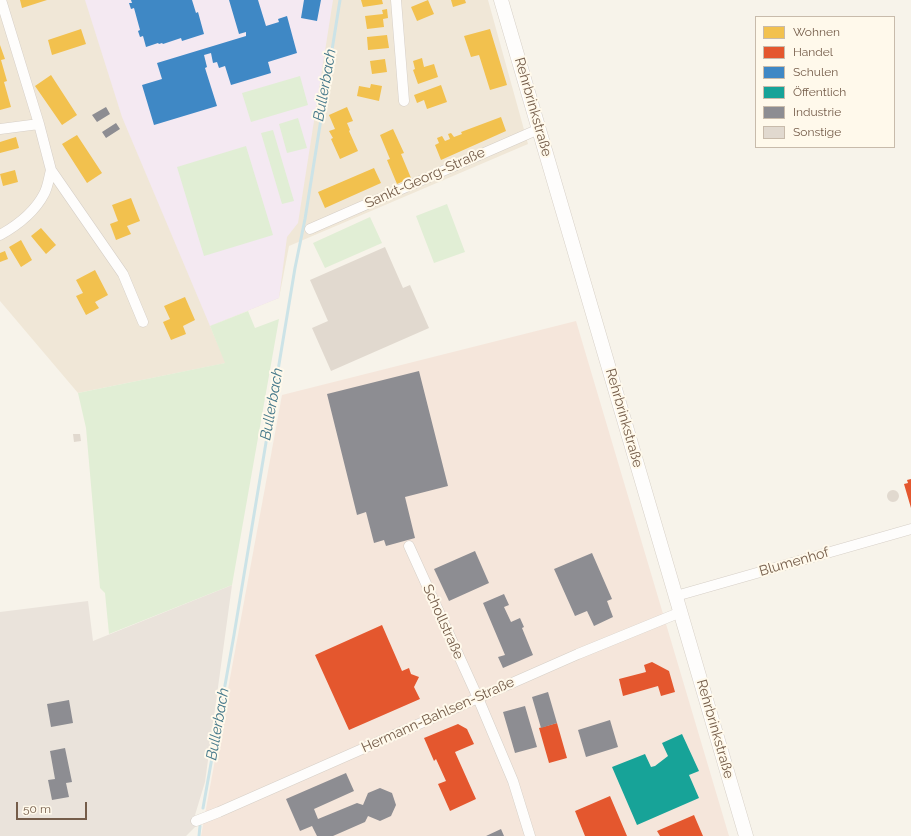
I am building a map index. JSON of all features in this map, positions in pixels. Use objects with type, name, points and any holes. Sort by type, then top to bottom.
[{"type":"main road","name":"Rehrbrinkstraße","points":[[501,0],[746,836]]},
{"type":"street","points":[[1,0],[40,124],[51,170],[123,274],[143,322]]},
{"type":"street","points":[[396,0],[404,101]]},
{"type":"street","points":[[0,129],[40,124]]},
{"type":"street","name":"Sankt-Georg-Straße","points":[[310,229],[539,128]]},
{"type":"street","points":[[0,235],[14,228],[31,213],[44,194],[51,170]]},
{"type":"street","name":"Blumenhof","points":[[676,596],[911,529]]},
{"type":"street","name":"Schollstraße","points":[[409,546],[478,698],[513,780],[530,836]]},
{"type":"street","name":"Hermann-Bahlsen-Straße","points":[[196,820],[219,812],[571,657],[681,612]]},
{"type":"shaded area","points":[[0,0],[488,0],[528,144],[289,246],[279,298],[210,326],[226,363],[78,393],[0,301]]},
{"type":"shaded area","points":[[85,0],[333,0],[298,223],[287,237],[279,298],[210,326],[122,117]]},
{"type":"shaded area","points":[[576,321],[729,836],[201,836],[282,395]]},
{"type":"shaded area","points":[[232,585],[205,782],[195,815],[197,825],[186,836],[0,836],[0,612],[88,601],[93,641]]},
{"type":"green space","points":[[300,76],[308,105],[251,122],[242,93]]},
{"type":"green space","points":[[298,118],[307,148],[287,153],[279,124]]},
{"type":"green space","points":[[273,130],[294,201],[282,204],[261,133]]},
{"type":"green space","points":[[246,146],[273,235],[204,256],[177,167]]},
{"type":"green space","points":[[447,204],[465,252],[434,263],[416,216]]},
{"type":"green space","points":[[370,217],[382,243],[325,268],[313,243]]},
{"type":"green space","points":[[248,311],[255,328],[279,319],[232,585],[109,634],[105,593],[100,588],[86,428],[78,393],[225,363],[210,326]]},
{"type":"building: Wohnen","points":[[20,0],[47,0],[22,8]]},
{"type":"building: Wohnen","points":[[361,0],[382,0],[383,4],[363,7]]},
{"type":"building: Wohnen","points":[[428,0],[434,14],[417,21],[411,7]]},
{"type":"building: Wohnen","points":[[451,0],[465,0],[466,3],[453,7]]},
{"type":"building: Wohnen","points":[[387,9],[388,18],[383,19],[384,27],[367,29],[365,16],[383,14],[382,10]]},
{"type":"building: Wohnen","points":[[81,29],[86,44],[52,55],[48,40]]},
{"type":"building: Wohnen","points":[[490,29],[507,85],[490,90],[479,55],[471,57],[464,36]]},
{"type":"building: Wohnen","points":[[387,35],[389,48],[368,50],[367,37]]},
{"type":"building: Wohnen","points":[[0,45],[5,59],[1,60],[7,81],[4,82],[11,107],[0,110]]},
{"type":"building: Wohnen","points":[[422,58],[424,67],[434,64],[438,77],[418,84],[413,70],[415,69],[413,61]]},
{"type":"building: Wohnen","points":[[385,59],[387,72],[372,74],[370,61]]},
{"type":"building: Wohnen","points":[[51,75],[77,115],[62,125],[35,86]]},
{"type":"building: Wohnen","points":[[371,84],[382,86],[379,101],[357,96],[359,86],[370,88]]},
{"type":"building: Wohnen","points":[[441,85],[447,102],[427,109],[424,100],[417,103],[414,95]]},
{"type":"building: Wohnen","points":[[347,107],[353,121],[347,123],[350,130],[349,131],[358,151],[340,159],[329,131],[335,129],[329,115]]},
{"type":"building: Wohnen","points":[[501,117],[506,131],[441,160],[435,145],[439,143],[437,138],[442,136],[445,141],[450,139],[448,134],[451,133],[454,137],[462,134],[461,132]]},
{"type":"building: Wohnen","points":[[393,129],[404,153],[401,154],[411,178],[397,184],[387,160],[390,159],[380,135]]},
{"type":"building: Wohnen","points":[[77,135],[102,173],[87,183],[62,144]]},
{"type":"building: Wohnen","points":[[16,137],[19,148],[0,153],[0,142]]},
{"type":"building: Wohnen","points":[[374,168],[381,183],[325,208],[318,192]]},
{"type":"building: Wohnen","points":[[15,170],[18,182],[3,186],[0,174]]},
{"type":"building: Wohnen","points":[[131,198],[140,221],[127,226],[131,234],[116,240],[110,224],[118,221],[112,205]]},
{"type":"building: Wohnen","points":[[41,228],[56,245],[46,254],[31,236]]},
{"type":"building: Wohnen","points":[[21,240],[32,260],[21,267],[9,247]]},
{"type":"building: Wohnen","points":[[5,251],[8,259],[0,262],[0,253]]},
{"type":"building: Wohnen","points":[[95,270],[108,295],[95,302],[99,308],[86,315],[76,296],[83,293],[76,280]]},
{"type":"building: Wohnen","points":[[185,297],[195,320],[183,326],[186,334],[171,340],[163,322],[170,319],[164,306]]},
{"type":"building: Handel","points":[[911,479],[911,508],[904,484],[908,483],[907,480]]},
{"type":"building: Handel","points":[[382,625],[402,671],[409,668],[411,674],[419,677],[414,687],[420,699],[349,730],[315,655]]},
{"type":"building: Handel","points":[[652,662],[669,671],[675,692],[661,696],[658,686],[623,696],[619,679],[646,672],[644,665]]},
{"type":"building: Handel","points":[[557,723],[567,758],[549,763],[539,728]]},
{"type":"building: Handel","points":[[458,724],[467,729],[474,744],[455,752],[476,799],[450,811],[438,784],[446,781],[436,759],[434,761],[424,738]]},
{"type":"building: Handel","points":[[610,796],[627,836],[585,836],[575,811]]},
{"type":"building: Handel","points":[[694,815],[703,836],[660,836],[657,831]]},
{"type":"building: Schulen","points":[[131,0],[192,0],[196,13],[198,12],[204,34],[182,41],[181,38],[163,44],[158,43],[146,47],[143,36],[140,37],[138,31],[140,30],[134,8],[131,9],[129,3],[132,3]]},
{"type":"building: Schulen","points":[[229,0],[258,0],[266,26],[279,22],[278,19],[287,16],[297,53],[268,62],[271,73],[231,85],[225,66],[219,68],[217,62],[213,63],[211,53],[204,55],[207,67],[205,68],[217,106],[154,125],[142,85],[162,79],[157,63],[246,36],[246,32],[239,34]]},
{"type":"building: Schulen","points":[[304,0],[321,0],[317,21],[301,18]]},
{"type":"building: Öffentlich","points":[[682,734],[699,771],[689,775],[699,798],[637,825],[612,767],[645,754],[651,767],[655,766],[668,756],[662,743]]},
{"type":"building: Industrie","points":[[106,107],[110,114],[97,122],[92,115]]},
{"type":"building: Industrie","points":[[116,123],[120,129],[106,138],[102,132]]},
{"type":"building: Industrie","points":[[419,371],[448,486],[405,497],[415,538],[386,546],[384,540],[374,543],[366,512],[357,515],[327,394]]},
{"type":"building: Industrie","points":[[475,551],[489,583],[449,601],[434,569]]},
{"type":"building: Industrie","points":[[592,553],[612,599],[607,601],[613,617],[594,626],[587,611],[575,616],[554,569]]},
{"type":"building: Industrie","points":[[504,594],[509,605],[504,607],[511,622],[520,618],[524,627],[522,628],[533,655],[503,668],[498,657],[505,655],[483,603]]},
{"type":"building: Industrie","points":[[548,692],[557,723],[541,728],[532,697]]},
{"type":"building: Industrie","points":[[69,700],[73,723],[51,727],[47,704]]},
{"type":"building: Industrie","points":[[525,706],[537,747],[515,753],[503,712]]},
{"type":"building: Industrie","points":[[610,720],[618,747],[586,757],[578,730]]},
{"type":"building: Industrie","points":[[65,748],[72,782],[66,783],[69,797],[52,800],[48,780],[55,779],[50,751]]},
{"type":"building: Industrie","points":[[346,773],[354,791],[314,809],[318,819],[357,803],[363,805],[368,793],[380,788],[392,793],[396,805],[391,816],[380,821],[368,816],[365,822],[333,836],[317,836],[312,826],[300,831],[286,799]]},
{"type":"building: Industrie","points":[[501,829],[504,836],[486,836]]},
{"type":"building: Sonstige","points":[[385,247],[403,288],[410,285],[429,328],[331,371],[312,328],[328,321],[310,280]]},
{"type":"building: Sonstige","points":[[73,434],[80,434],[81,441],[74,442]]},
{"type":"building: Sonstige","points":[[891,490],[895,490],[899,496],[895,502],[891,502],[887,498],[887,494]]},
{"type":"waterway","name":"Bullerbach","points":[[203,808],[234,635],[295,268],[305,219],[340,0]]},
{"type":"waterway","name":"Bullerbach","points":[[199,836],[200,826]]}]
